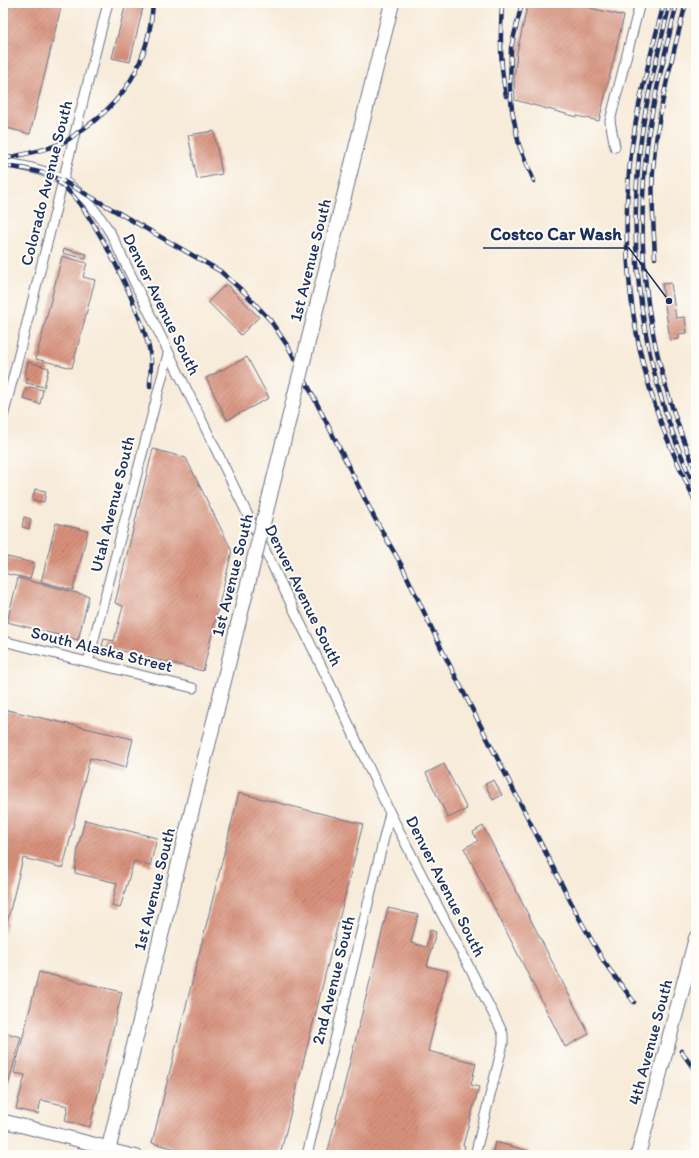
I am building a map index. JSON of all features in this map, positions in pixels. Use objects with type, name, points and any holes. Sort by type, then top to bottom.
[{"type":"main road","name":"1st Avenue South","points":[[108,1151],[392,3]]},
{"type":"main road","name":"4th Avenue South","points":[[638,1155],[696,938]]},
{"type":"street","name":"Colorado Avenue South","points":[[3,417],[108,3]]},
{"type":"street","points":[[615,147],[610,121],[640,3]]},
{"type":"street","name":"Denver Avenue South","points":[[3,162],[48,173],[63,180],[90,203],[112,234],[168,354],[331,686],[390,813],[418,864],[503,1034],[503,1044],[475,1155]]},
{"type":"street","name":"Utah Avenue South","points":[[88,662],[168,354]]},
{"type":"street","name":"South Alaska Street","points":[[3,641],[193,688]]},
{"type":"street","name":"2nd Avenue South","points":[[307,1155],[390,813]]},
{"type":"street","points":[[3,1121],[108,1151],[138,1155]]},
{"type":"building","points":[[3,3],[62,3],[30,134],[3,127]]},
{"type":"building","points":[[126,3],[144,3],[130,62],[112,58]]},
{"type":"building","points":[[528,3],[570,3],[624,16],[599,121],[577,117],[515,100],[514,80],[517,52]]},
{"type":"building","points":[[214,131],[222,174],[197,179],[188,135]]},
{"type":"building","points":[[64,249],[87,254],[86,259],[63,253]]},
{"type":"building","points":[[62,256],[87,263],[83,277],[95,280],[72,368],[36,359]]},
{"type":"building","points":[[671,283],[676,318],[685,317],[687,333],[679,334],[679,339],[670,340],[662,284]]},
{"type":"building","points":[[226,284],[259,317],[241,335],[208,302]]},
{"type":"building","points":[[247,357],[269,398],[227,420],[206,378]]},
{"type":"building","points":[[28,362],[49,368],[44,387],[26,383],[28,378],[25,377]]},
{"type":"building","points":[[30,387],[43,390],[40,404],[23,399],[26,388]]},
{"type":"building","points":[[153,449],[186,458],[232,551],[203,671],[102,646],[104,639],[114,641],[123,606],[115,603]]},
{"type":"building","points":[[35,489],[46,491],[44,502],[32,500]]},
{"type":"building","points":[[24,517],[31,519],[29,529],[22,527]]},
{"type":"building","points":[[56,523],[88,531],[73,590],[41,582]]},
{"type":"building","points":[[3,556],[34,563],[30,579],[3,573]]},
{"type":"building","points":[[18,578],[89,596],[78,640],[7,622]]},
{"type":"building","points":[[3,709],[133,739],[126,768],[90,758],[63,868],[23,858],[4,935]]},
{"type":"building","points":[[444,764],[467,809],[448,818],[426,773]]},
{"type":"building","points":[[494,780],[502,795],[493,800],[485,784]]},
{"type":"building","points":[[239,793],[363,824],[280,1155],[201,1155],[152,1143]]},
{"type":"building","points":[[85,820],[157,838],[150,866],[134,861],[120,908],[112,906],[117,883],[75,873],[78,847]]},
{"type":"building","points":[[483,826],[589,1034],[565,1047],[464,848],[478,841],[473,832]]},
{"type":"building","points":[[388,908],[418,915],[411,943],[426,947],[430,930],[436,932],[427,966],[448,971],[428,1051],[476,1063],[471,1085],[479,1087],[463,1145],[465,1146],[462,1155],[327,1155]]},
{"type":"building","points":[[39,972],[122,992],[90,1127],[65,1121],[68,1106],[41,1100],[38,1114],[16,1109],[25,1075],[14,1073]]},
{"type":"building","points":[[3,1032],[21,1037],[5,1097],[3,1097]]},
{"type":"building","points":[[495,1142],[529,1151],[527,1155],[492,1155]]},
{"type":"railway","points":[[3,159],[42,150],[66,141],[109,108],[122,94],[140,61],[151,24],[153,3]]},
{"type":"railway","points":[[522,3],[511,48],[510,88],[512,110],[519,145],[534,181]]},
{"type":"railway","points":[[664,3],[642,91],[630,158],[627,196],[628,272],[639,347],[648,384],[668,441],[696,503]]},
{"type":"railway","points":[[670,3],[652,80],[641,138],[636,199],[636,242],[639,285],[653,368],[665,410],[679,450],[696,489]]},
{"type":"railway","points":[[677,3],[658,82],[649,130],[644,175],[642,219],[648,304],[656,346],[666,387],[696,471]]},
{"type":"railway","points":[[655,258],[652,191],[655,149],[666,86],[686,3]]},
{"type":"railway","points":[[502,6],[501,51],[506,96]]},
{"type":"railway","points":[[3,166],[27,169]]},
{"type":"railway","points":[[22,168],[43,173],[63,181],[220,271],[245,293],[270,320],[289,348],[374,517],[402,566],[443,652],[579,918],[604,962],[634,1002]]},
{"type":"railway","points":[[58,182],[71,194],[86,213],[101,237],[129,292],[147,341],[151,359],[150,387]]},
{"type":"railway","points":[[681,1051],[696,1072]]},
{"type":"place","name":"Costco Car Wash","points":[[669,301]]}]
